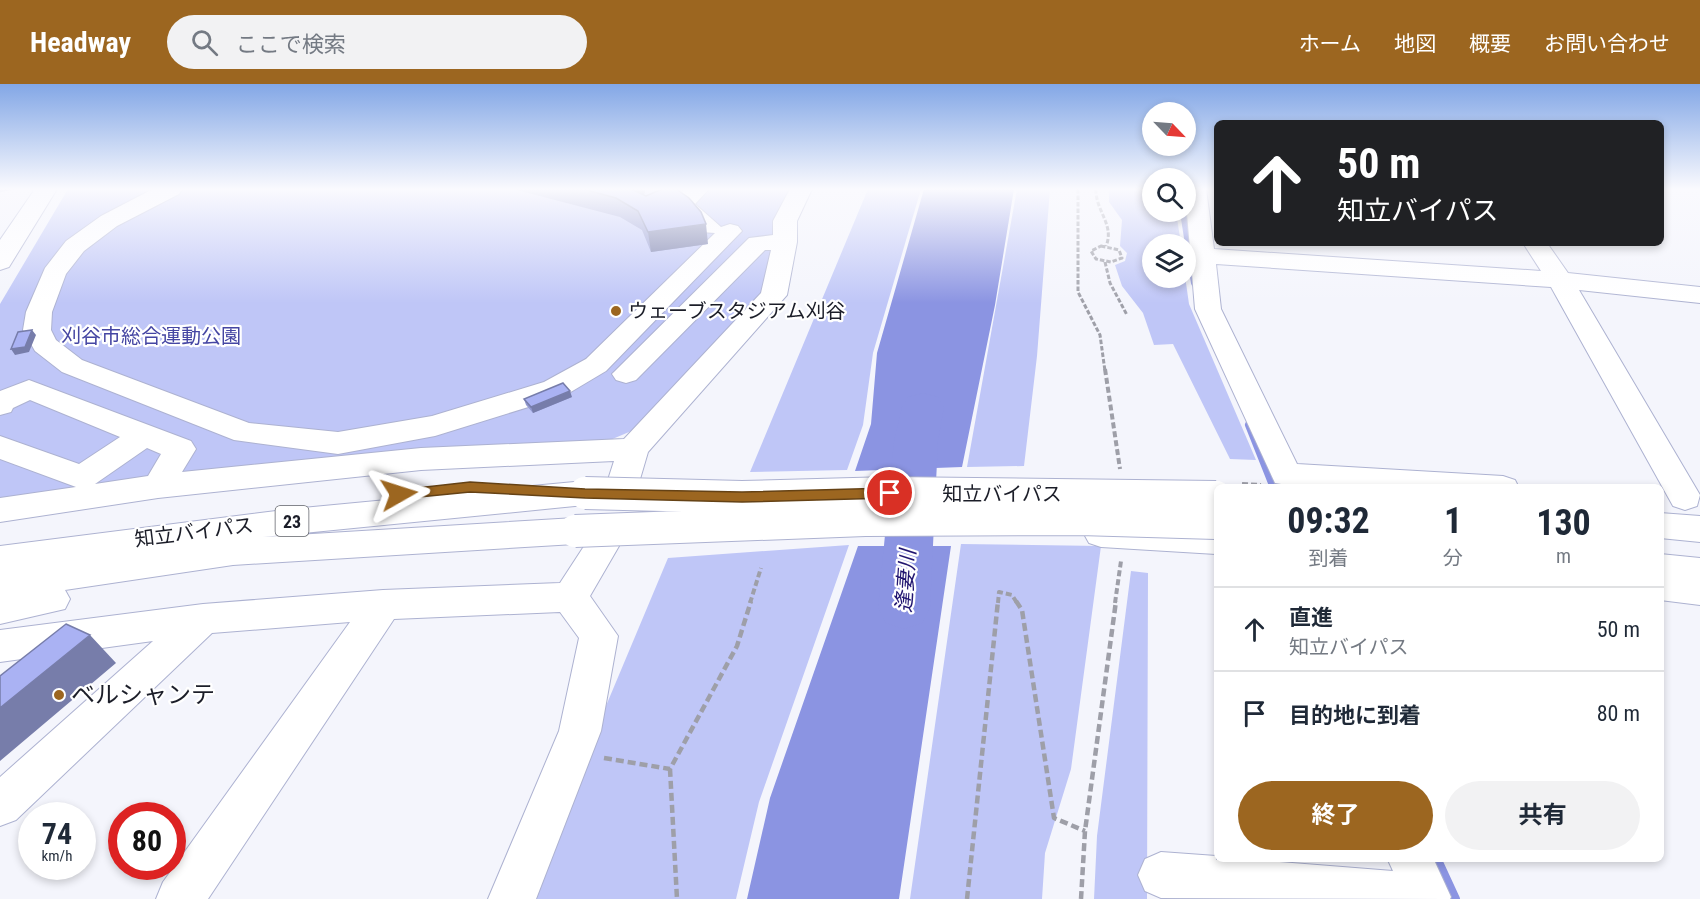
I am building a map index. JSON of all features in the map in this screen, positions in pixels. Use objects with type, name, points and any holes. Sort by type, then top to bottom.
[{"type":"main road","points":[[0,262],[20,227]]},
{"type":"main road","points":[[102,227],[75,246],[54,273],[39,312],[38,330],[45,345],[72,366],[245,433],[338,442],[435,426],[554,389],[596,365],[742,234],[712,227]]},
{"type":"main road","points":[[622,486],[633,449],[774,295],[785,227]]},
{"type":"main road","points":[[1200,227],[1208,309],[1286,475],[1436,484]]},
{"type":"main road","points":[[627,375],[758,243],[784,242]]},
{"type":"main road","points":[[1538,246],[1560,280],[1682,498]]},
{"type":"main road","points":[[1203,256],[1560,280],[1700,295]]},
{"type":"main road","points":[[0,405],[29,389],[180,449],[158,486]]},
{"type":"main road","points":[[0,447],[82,477],[144,435]]},
{"type":"main road","points":[[0,510],[158,486],[421,459],[633,449]]},
{"type":"main road","name":"23","points":[[0,540],[470,487],[585,493]]},
{"type":"main road","name":"知立バイパス","points":[[0,559],[175,534],[439,504],[585,493],[742,497],[890,493],[1214,497]]},
{"type":"main road","name":"知立バイパス","points":[[0,585],[233,552],[588,538],[865,520],[1080,519],[1214,524]]},
{"type":"main road","points":[[1664,525],[1700,529]]},
{"type":"main road","points":[[842,535],[1045,531],[1214,541]]},
{"type":"main road","points":[[570,597],[588,538]]},
{"type":"main road","points":[[1664,550],[1700,554]]},
{"type":"main road","points":[[0,609],[113,588],[233,552]]},
{"type":"main road","points":[[1664,568],[1700,572]]},
{"type":"main road","points":[[1664,586],[1700,591]]},
{"type":"main road","points":[[0,646],[202,620],[383,605],[570,597]]},
{"type":"main road","points":[[512,899],[580,731],[599,636],[570,597]]},
{"type":"main road","points":[[180,899],[383,605]]},
{"type":"main road","points":[[0,805],[202,620]]},
{"type":"main road","points":[[1161,874],[1429,885]]},
{"type":"path","points":[[1078,227],[1078,292],[1100,335],[1120,474]]},
{"type":"path","points":[[1106,246],[1110,234],[1109,227]]},
{"type":"path","points":[[1106,246],[1116,248],[1123,255],[1120,260],[1105,262],[1096,259],[1091,253],[1093,249],[1106,246]]},
{"type":"path","points":[[1105,262],[1113,293],[1127,315]]},
{"type":"path","points":[[1081,899],[1085,831],[1121,557]]},
{"type":"path","points":[[677,899],[669,769],[737,646],[762,568]]},
{"type":"path","points":[[967,899],[999,592],[1012,595],[1022,610],[1054,818],[1085,831]]},
{"type":"path","points":[[571,753],[669,769]]},
{"type":"green space","name":"刈谷市総合運動公園","points":[[46,227],[787,227],[767,293],[648,424],[603,443],[0,504],[0,304]]},
{"type":"green space","points":[[852,227],[910,227],[873,353],[863,425],[847,470],[750,472]]},
{"type":"green space","points":[[1010,227],[1047,227],[1037,356],[1024,466],[967,467]]},
{"type":"green space","points":[[1121,227],[1178,227],[1179,234],[1142,234],[1142,288],[1187,288],[1189,304],[1256,460],[1230,459],[1173,344],[1154,345],[1143,313],[1122,286],[1115,265],[1125,261],[1127,253],[1120,246]]},
{"type":"green space","points":[[961,544],[1101,546],[1071,769],[1045,853],[1042,899],[910,899]]},
{"type":"green space","points":[[849,545],[759,802],[736,899],[525,899],[668,558]]},
{"type":"green space","points":[[1131,571],[1148,573],[1147,899],[1094,899],[1097,836]]},
{"type":"water","points":[[913,227],[1008,227],[995,305],[962,467],[855,471],[871,424],[877,353]]},
{"type":"water","points":[[858,546],[951,546],[899,899],[747,899],[770,798]]},
{"type":"building","points":[[646,227],[684,227],[648,232]]},
{"type":"building","points":[[32,330],[25,347],[11,349],[18,332]]},
{"type":"building","points":[[563,383],[570,391],[531,407],[524,399]]},
{"type":"building","points":[[66,624],[90,635],[0,708],[0,676]]},
{"type":"waterway","points":[[1185,227],[1186,234]]},
{"type":"waterway","name":"逢妻川","points":[[904,608],[916,441],[923,407]]},
{"type":"waterway","points":[[1249,425],[1272,484]]},
{"type":"waterway","points":[[1438,862],[1455,899]]},
{"type":"place","name":"ウェーブスタジアム刈谷","points":[[616,311]]},
{"type":"place","name":"ベルシャンテ","points":[[59,695]]},
{"type":"route","points":[[399,494],[470,487],[742,497],[890,493]]}]
